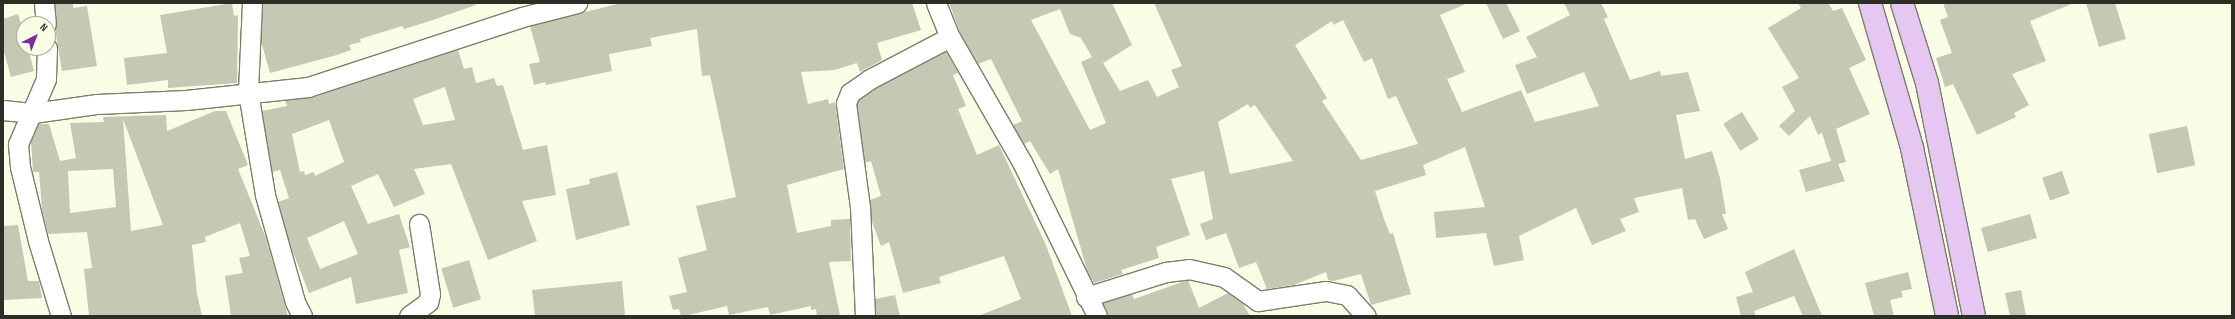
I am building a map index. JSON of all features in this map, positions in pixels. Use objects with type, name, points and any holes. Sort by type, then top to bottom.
[{"type":"main road","points":[[1870,3],[1912,148],[1947,316]]},
{"type":"main road","points":[[1902,3],[1927,83],[1974,316]]},
{"type":"street","points":[[44,3],[45,16]]},
{"type":"street","points":[[252,3],[248,92],[265,195],[293,295],[302,316]]},
{"type":"street","points":[[3,110],[33,113],[97,104],[186,100],[248,92],[308,87],[522,17],[577,3]]},
{"type":"street","points":[[936,3],[950,38],[1022,162],[1097,316]]},
{"type":"street","points":[[865,316],[860,207],[846,103],[850,93],[870,79],[950,38]]},
{"type":"street","points":[[47,56],[46,78],[33,113],[18,144],[20,167],[38,241],[61,316]]},
{"type":"street","points":[[408,316],[428,302],[430,294],[419,224]]},
{"type":"street","points":[[1086,296],[1166,272],[1189,269],[1224,277],[1258,301],[1326,291],[1347,295],[1366,316]]},
{"type":"building","points":[[55,3],[73,3],[73,8],[87,6],[97,66],[62,71],[56,35]]},
{"type":"building","points":[[232,3],[234,16],[238,15],[237,83],[168,88],[168,80],[127,85],[124,58],[167,53],[160,15]]},
{"type":"building","points":[[263,3],[476,3],[476,5],[404,29],[402,26],[360,39],[361,42],[349,45],[351,50],[270,73],[261,41]]},
{"type":"building","points":[[621,3],[912,3],[921,30],[877,43],[882,60],[860,72],[857,63],[834,70],[801,72],[808,104],[828,99],[829,104],[835,102],[844,169],[787,185],[797,233],[831,226],[831,220],[850,219],[851,261],[829,262],[840,316],[817,316],[816,309],[811,310],[811,306],[770,315],[768,307],[729,315],[727,306],[684,316],[681,316],[679,309],[673,310],[669,296],[687,292],[678,258],[707,250],[696,206],[736,197],[710,75],[702,76],[697,29],[650,38],[652,46],[609,54],[612,71],[546,85],[545,82],[534,85],[529,64],[540,62],[530,26]]},
{"type":"building","points":[[949,3],[1112,3],[1132,45],[1103,63],[1120,91],[1148,80],[1157,97],[1179,87],[1171,70],[1182,66],[1154,3],[1468,3],[1440,15],[1465,72],[1447,79],[1462,112],[1521,90],[1535,122],[1599,106],[1584,72],[1527,94],[1515,65],[1537,57],[1526,37],[1570,15],[1564,3],[1601,3],[1608,17],[1604,19],[1630,80],[1660,71],[1661,76],[1688,72],[1700,111],[1676,115],[1685,159],[1712,151],[1720,178],[1726,214],[1722,214],[1728,229],[1704,239],[1695,219],[1688,220],[1682,188],[1634,198],[1639,212],[1620,219],[1626,231],[1592,245],[1576,208],[1519,236],[1524,260],[1494,266],[1486,233],[1436,238],[1434,212],[1485,207],[1465,147],[1423,165],[1426,175],[1375,191],[1390,234],[1393,233],[1411,294],[1371,305],[1361,274],[1333,281],[1328,280],[1326,272],[1294,285],[1267,289],[1256,262],[1239,268],[1226,233],[1206,240],[1200,224],[1213,219],[1204,171],[1171,179],[1190,235],[1156,247],[1159,258],[1121,270],[1123,274],[1094,283],[1087,270],[1058,169],[1050,174],[1030,141],[1024,144],[1013,125],[1022,121],[991,59],[978,64],[960,32]],"holes":[[[1060,9],[1070,34],[1081,38],[1092,57],[1081,62],[1106,123],[1090,130],[1031,20]],[[1343,20],[1364,62],[1372,58],[1388,99],[1396,96],[1418,144],[1361,160],[1322,101],[1327,98],[1295,45],[1332,21],[1333,25]],[[1248,104],[1250,108],[1255,105],[1293,161],[1230,174],[1218,122]]]},
{"type":"building","points":[[1486,3],[1506,3],[1520,31],[1503,39]]},
{"type":"building","points":[[1798,3],[1828,3],[1833,11],[1842,8],[1866,60],[1849,68],[1870,114],[1836,129],[1846,162],[1838,164],[1845,181],[1806,192],[1799,170],[1831,161],[1822,133],[1818,135],[1810,116],[1789,136],[1779,126],[1795,111],[1782,87],[1799,78],[1768,28],[1801,8]]},
{"type":"building","points":[[1943,3],[2074,3],[2030,21],[2046,61],[2012,74],[2029,105],[2014,113],[2016,117],[1977,135],[1953,84],[1945,87],[1936,58],[1952,53],[1940,20],[1948,17]]},
{"type":"building","points":[[2086,3],[2115,3],[2126,39],[2099,47]]},
{"type":"building","points":[[18,14],[19,16],[16,16],[16,56],[30,56],[34,71],[11,77],[3,48],[3,19]]},
{"type":"building","points":[[458,50],[464,69],[472,67],[476,83],[494,78],[497,86],[503,85],[523,150],[547,145],[556,195],[522,201],[537,241],[488,260],[451,164],[414,169],[425,194],[394,207],[378,174],[351,186],[368,224],[399,214],[410,247],[399,250],[408,293],[356,304],[351,277],[309,293],[291,247],[278,202],[289,198],[280,170],[272,172],[262,111],[287,106],[285,100],[311,98]],"holes":[[[445,87],[455,120],[423,125],[413,99]],[[329,120],[344,162],[315,176],[314,172],[305,175],[304,171],[300,172],[292,134]],[[344,221],[358,254],[320,269],[307,238]]]},
{"type":"building","points":[[946,52],[958,73],[953,75],[966,106],[958,109],[977,155],[999,145],[1046,245],[1072,316],[978,316],[1021,299],[1004,256],[939,277],[941,283],[903,293],[889,242],[881,246],[872,222],[870,200],[881,196],[871,161],[865,163],[857,104],[859,100],[876,88]]},
{"type":"building","points":[[215,111],[226,111],[248,165],[238,169],[266,238],[288,316],[231,316],[225,276],[243,273],[239,258],[250,256],[240,223],[205,237],[206,242],[192,245],[197,294],[202,316],[89,316],[84,269],[92,268],[87,232],[48,234],[42,209],[39,172],[33,172],[31,141],[38,124],[49,124],[60,161],[76,158],[70,123],[104,122],[103,117],[166,115],[167,131]],"holes":[[[123,119],[163,225],[131,231]],[[113,169],[116,207],[70,213],[68,171]]]},
{"type":"building","points":[[1742,112],[1759,139],[1740,151],[1723,124]]},
{"type":"building","points":[[2187,126],[2195,165],[2157,173],[2149,134]]},
{"type":"building","points":[[2062,171],[2070,194],[2050,201],[2042,178]]},
{"type":"building","points":[[617,172],[630,225],[576,240],[566,189],[590,184],[589,179]]},
{"type":"building","points":[[2030,214],[2037,238],[1988,252],[1981,228]]},
{"type":"building","points":[[18,225],[28,281],[39,281],[42,298],[3,300],[3,226]]},
{"type":"building","points":[[1794,249],[1822,316],[1803,316],[1794,296],[1754,311],[1756,316],[1741,316],[1736,297],[1753,292],[1745,272]]},
{"type":"building","points":[[469,260],[481,299],[453,308],[441,268]]},
{"type":"building","points":[[1908,272],[1912,289],[1901,291],[1903,297],[1890,300],[1894,316],[1874,316],[1865,283]]},
{"type":"building","points":[[1188,280],[1199,308],[1228,293],[1243,304],[1250,316],[1109,316],[1103,303],[1132,294],[1134,299]]},
{"type":"building","points":[[622,281],[625,316],[535,316],[532,290]]},
{"type":"building","points":[[2021,290],[2026,316],[2010,316],[2005,293]]},
{"type":"building","points":[[895,295],[900,316],[876,316],[875,299]]}]
